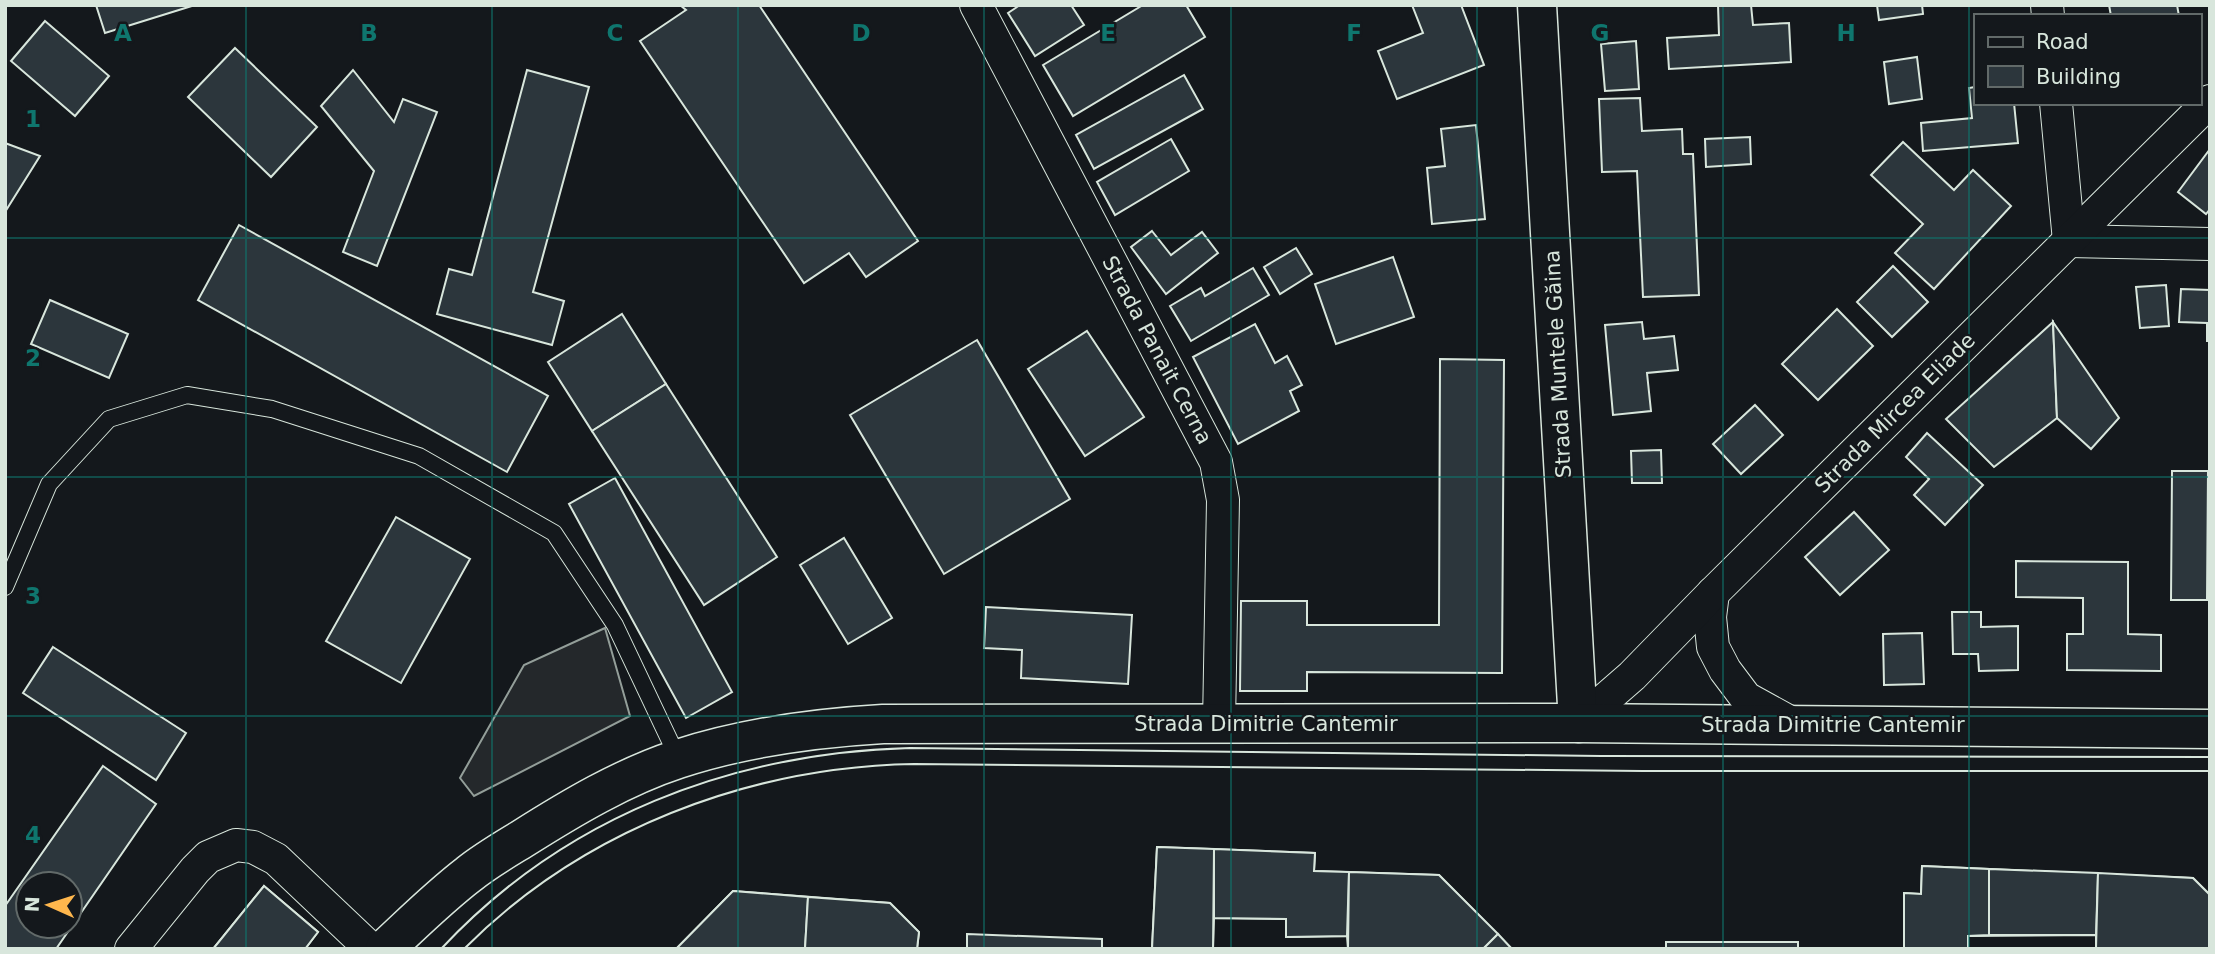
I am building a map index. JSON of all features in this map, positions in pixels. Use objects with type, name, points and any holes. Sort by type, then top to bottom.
[{"type":"main road","name":"Strada Muntele Găina","points":[[1537,5],[1578,723]]},
{"type":"main road","name":"Strada Dimitrie Cantemir","points":[[385,949],[470,873],[589,799],[678,759],[778,735],[831,727],[883,724],[1578,723],[2210,729]]},
{"type":"street","name":"Strada Panait Cerna","points":[[976,5],[1216,461],[1223,500],[1219,724]]},
{"type":"street","name":"Strada Mircea Eliade","points":[[1578,723],[1632,676],[2210,101]]},
{"type":"street","points":[[2056,105],[2068,240],[2210,244]]},
{"type":"street","points":[[1713,593],[1710,617],[1713,647],[1725,670],[1746,698],[1795,725]]},
{"type":"street","points":[[131,949],[195,870],[208,858],[236,845],[253,847],[276,859],[371,949]]},
{"type":"lane","points":[[5,587],[49,484],[109,419],[187,395],[272,408],[419,456],[554,533],[615,625],[678,759]]},
{"type":"shaded area","points":[[605,628],[630,716],[474,796],[460,778],[524,665]]},
{"type":"building","points":[[96,5],[195,5],[105,33]]},
{"type":"building","points":[[680,5],[759,5],[918,241],[866,277],[849,253],[804,283],[640,41],[686,10]]},
{"type":"building","points":[[1020,5],[1071,5],[1084,25],[1035,56],[1008,13]]},
{"type":"building","points":[[1143,5],[1186,5],[1205,37],[1073,116],[1043,65]]},
{"type":"building","points":[[1412,5],[1461,5],[1484,65],[1397,99],[1378,51],[1423,33]]},
{"type":"building","points":[[1718,5],[1751,5],[1753,25],[1789,23],[1791,62],[1669,69],[1667,38],[1719,35]]},
{"type":"building","points":[[1877,5],[1922,5],[1923,14],[1879,20]]},
{"type":"building","points":[[2109,5],[2177,5],[2179,14],[2111,14]]},
{"type":"building","points":[[45,21],[109,76],[75,116],[11,61]]},
{"type":"building","points":[[1636,41],[1639,89],[1605,91],[1601,44]]},
{"type":"building","points":[[235,48],[317,127],[271,177],[188,97]]},
{"type":"building","points":[[1917,57],[1922,99],[1889,104],[1884,62]]},
{"type":"building","points":[[353,70],[394,122],[403,99],[437,112],[377,266],[343,252],[374,171],[321,106]]},
{"type":"building","points":[[527,70],[589,87],[533,292],[564,301],[552,345],[437,314],[449,269],[472,275]]},
{"type":"building","points":[[1184,75],[1203,109],[1094,169],[1076,135]]},
{"type":"building","points":[[1974,87],[1974,105],[2014,105],[2018,143],[1923,151],[1921,123],[1972,118],[1969,88]]},
{"type":"building","points":[[1640,98],[1642,131],[1682,129],[1683,154],[1693,154],[1699,295],[1643,297],[1637,171],[1602,172],[1599,99]]},
{"type":"building","points":[[1476,125],[1485,219],[1432,224],[1427,168],[1445,166],[1441,129]]},
{"type":"building","points":[[1750,137],[1751,164],[1706,167],[1705,139]]},
{"type":"building","points":[[1171,139],[1189,171],[1115,215],[1097,182]]},
{"type":"building","points":[[1903,142],[1954,190],[1973,170],[2011,206],[1934,289],[1895,253],[1923,224],[1871,175]]},
{"type":"building","points":[[5,143],[40,156],[5,212]]},
{"type":"building","points":[[2210,149],[2210,209],[2206,214],[2178,192]]},
{"type":"building","points":[[239,225],[548,396],[507,472],[198,300]]},
{"type":"building","points":[[1152,231],[1171,255],[1202,232],[1218,253],[1166,294],[1131,247]]},
{"type":"building","points":[[1296,248],[1312,274],[1280,294],[1264,267]]},
{"type":"building","points":[[1393,257],[1414,317],[1336,344],[1315,284]]},
{"type":"building","points":[[1893,266],[1928,302],[1892,337],[1857,302]]},
{"type":"building","points":[[1253,268],[1269,295],[1191,341],[1170,306],[1201,288],[1205,296]]},
{"type":"building","points":[[2166,285],[2169,326],[2140,328],[2136,287]]},
{"type":"building","points":[[2181,289],[2210,290],[2210,341],[2207,341],[2207,323],[2179,322]]},
{"type":"building","points":[[50,300],[128,334],[109,378],[31,344]]},
{"type":"building","points":[[1837,309],[1873,346],[1818,400],[1782,364]]},
{"type":"building","points":[[622,314],[666,384],[592,431],[548,362]]},
{"type":"building","points":[[1642,322],[1644,339],[1674,336],[1678,370],[1647,373],[1651,411],[1613,415],[1605,325]]},
{"type":"building","points":[[2053,322],[2057,418],[1994,467],[1946,419]]},
{"type":"building","points":[[2053,322],[2119,418],[2091,449],[2057,418]]},
{"type":"building","points":[[1255,324],[1275,363],[1287,356],[1302,385],[1290,391],[1299,411],[1238,444],[1193,357]]},
{"type":"building","points":[[1087,331],[1144,417],[1085,456],[1028,369]]},
{"type":"building","points":[[977,340],[1070,499],[944,574],[850,415]]},
{"type":"building","points":[[1440,359],[1504,360],[1502,673],[1307,672],[1307,691],[1240,691],[1241,601],[1307,601],[1307,625],[1439,625]]},
{"type":"building","points":[[666,384],[777,557],[704,605],[592,431]]},
{"type":"building","points":[[1755,405],[1783,435],[1741,474],[1713,444]]},
{"type":"building","points":[[1927,433],[1983,485],[1945,525],[1914,495],[1929,479],[1906,457]]},
{"type":"building","points":[[1661,450],[1662,483],[1632,483],[1631,451]]},
{"type":"building","points":[[2172,471],[2208,471],[2207,600],[2171,600]]},
{"type":"building","points":[[615,478],[732,692],[686,718],[569,504]]},
{"type":"building","points":[[1854,512],[1889,550],[1840,595],[1805,557]]},
{"type":"building","points":[[396,517],[470,559],[401,683],[326,641]]},
{"type":"building","points":[[844,538],[892,618],[848,644],[800,565]]},
{"type":"building","points":[[2016,561],[2128,562],[2128,634],[2161,635],[2161,671],[2067,670],[2067,634],[2083,634],[2083,598],[2016,597]]},
{"type":"building","points":[[986,607],[1132,615],[1128,684],[1021,678],[1022,650],[984,648]]},
{"type":"building","points":[[1952,612],[1981,612],[1981,627],[2018,626],[2018,670],[1979,671],[1978,654],[1953,654]]},
{"type":"building","points":[[1922,633],[1924,684],[1884,685],[1883,634]]},
{"type":"building","points":[[53,647],[186,733],[156,780],[23,693]]},
{"type":"building","points":[[103,766],[156,804],[84,908],[84,870],[30,870]]},
{"type":"building","points":[[1157,847],[1315,853],[1314,871],[1439,875],[1512,949],[1348,949],[1347,936],[1286,937],[1286,919],[1214,918],[1213,949],[1152,949]]},
{"type":"building","points":[[1157,847],[1214,849],[1213,949],[1152,949]]},
{"type":"building","points":[[1214,849],[1315,853],[1314,871],[1349,872],[1347,936],[1286,937],[1286,919],[1214,918]]},
{"type":"building","points":[[1922,866],[2193,878],[2210,895],[2210,949],[2096,949],[2096,935],[1968,936],[1968,949],[1904,949],[1904,893],[1921,894]]},
{"type":"building","points":[[1922,866],[1989,869],[1989,935],[1968,936],[1968,949],[1904,949],[1904,893],[1921,894]]},
{"type":"building","points":[[1989,869],[2098,873],[2096,935],[1989,935]]},
{"type":"building","points":[[1349,872],[1439,875],[1498,934],[1483,949],[1348,949]]},
{"type":"building","points":[[2098,873],[2193,878],[2210,895],[2210,949],[2096,949]]},
{"type":"building","points":[[264,886],[318,932],[305,949],[213,949]]},
{"type":"building","points":[[264,886],[318,932],[305,949],[213,949]]},
{"type":"building","points":[[733,891],[890,903],[919,932],[917,949],[676,949]]},
{"type":"building","points":[[733,891],[808,897],[805,949],[676,949]]},
{"type":"building","points":[[14,893],[14,940],[62,940],[56,949],[5,949],[5,906]]},
{"type":"building","points":[[808,897],[890,903],[919,932],[917,949],[805,949]]},
{"type":"building","points":[[967,934],[1102,939],[1102,949],[967,949]]},
{"type":"building","points":[[1498,934],[1512,949],[1483,949]]},
{"type":"building","points":[[1666,942],[1798,942],[1798,949],[1666,949]]},
{"type":"tram line","points":[[441,949],[489,903],[541,863],[596,829],[654,801],[715,779],[778,763],[844,753],[910,748],[1601,756],[2210,757]]},
{"type":"tram line","points":[[464,949],[510,907],[561,870],[614,839],[671,813],[730,792],[790,777],[852,768],[914,764],[1642,771],[2210,771]]}]
